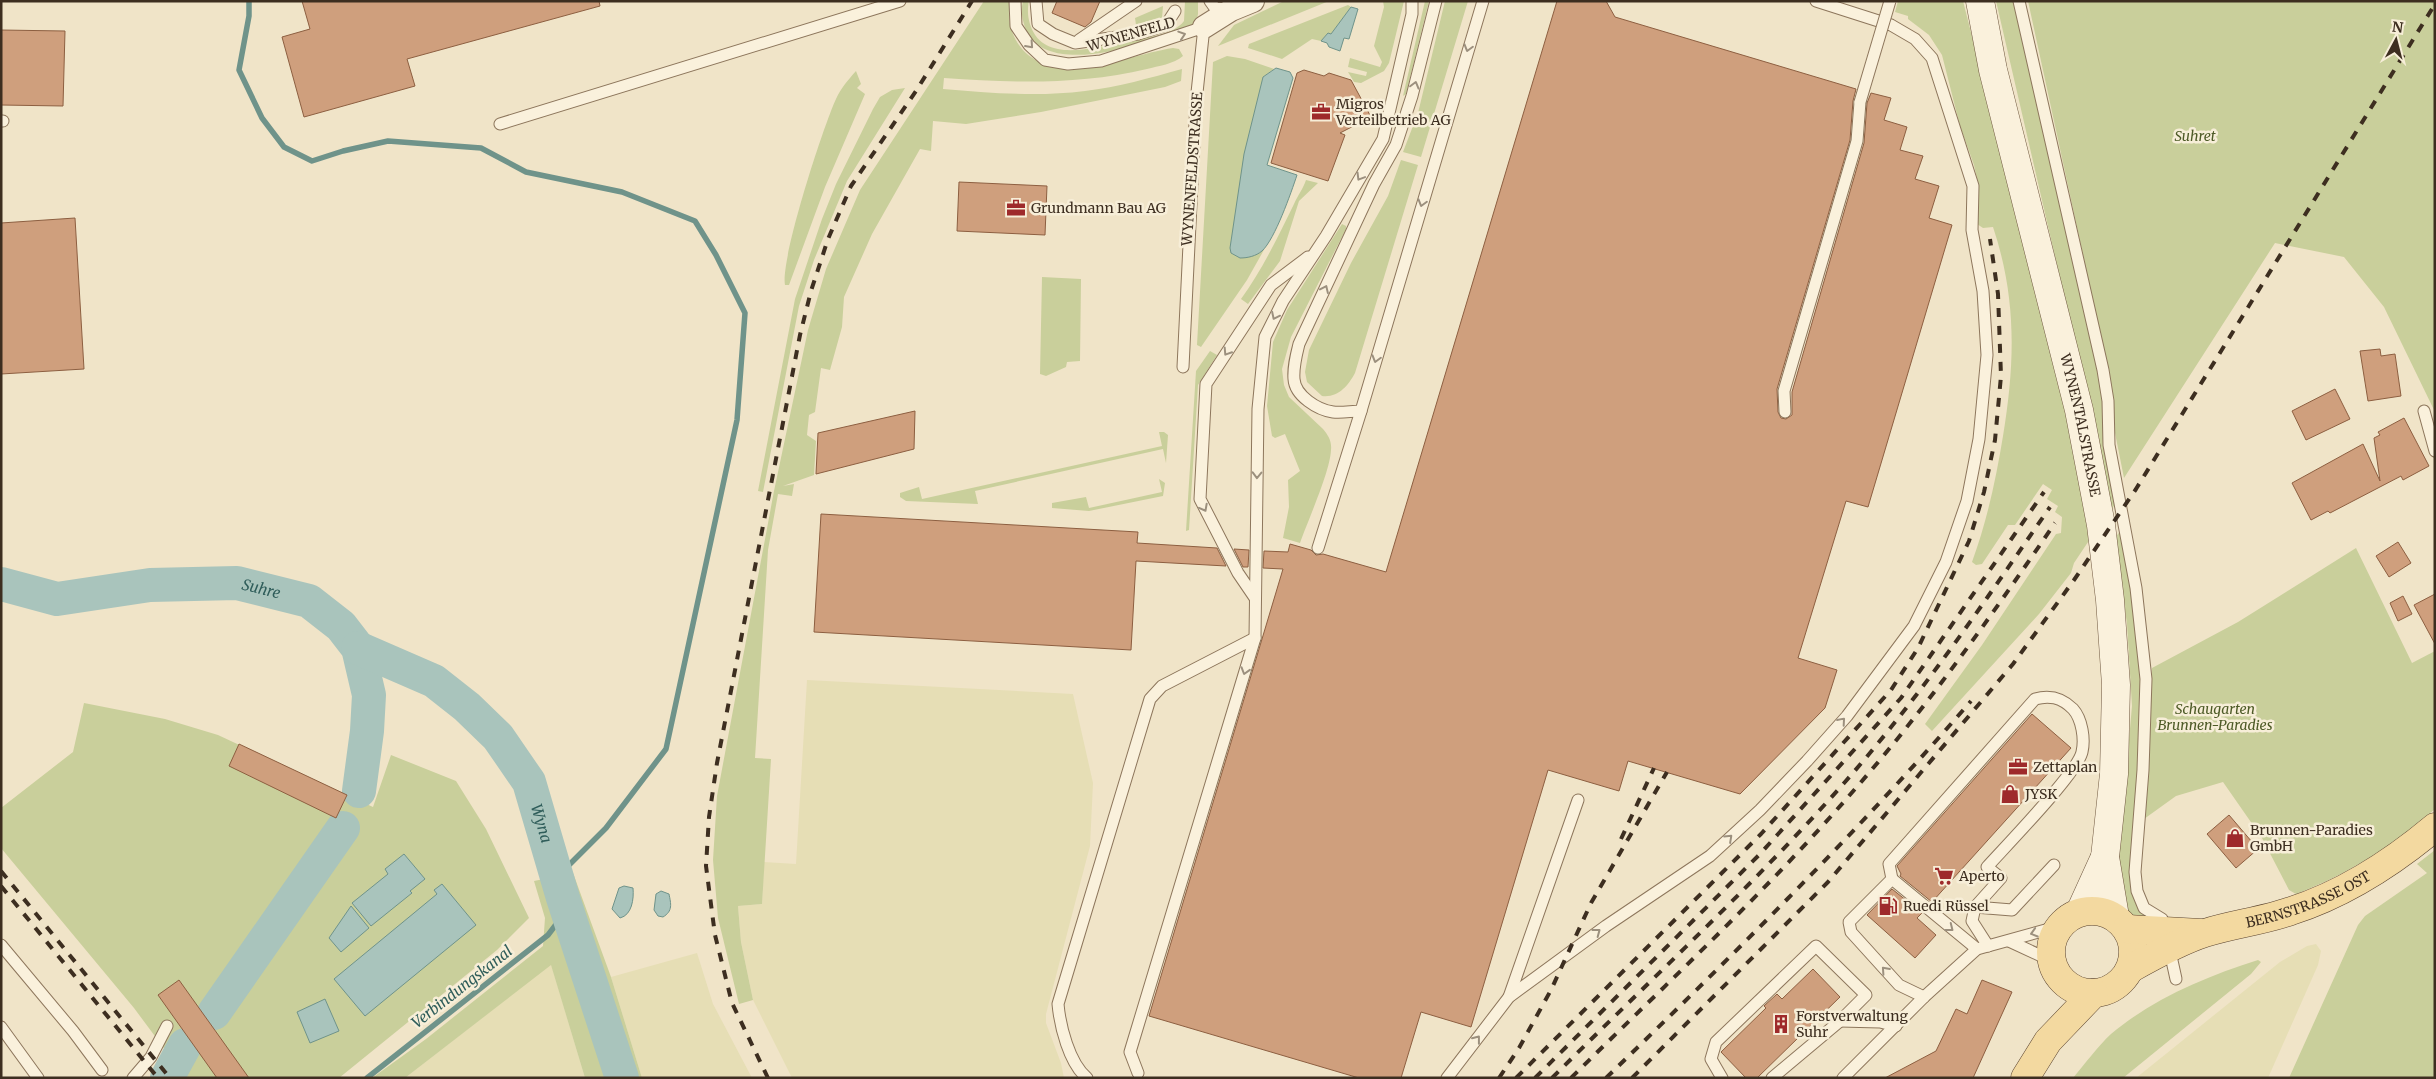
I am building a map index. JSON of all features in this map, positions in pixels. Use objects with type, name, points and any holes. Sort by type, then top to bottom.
[{"type":"main road","name":"WYNENTALSTRASSE","points":[[1980,1],[1993,70],[2079,410],[2101,525],[2110,600],[2116,685],[2114,774],[2105,857],[2121,923]]},
{"type":"main road","name":"BERNSTRASSE OST","points":[[2130,970],[2167,940],[2252,923],[2319,901],[2348,887],[2406,851],[2435,827]]},
{"type":"main road","name":"WYNENTALSTRASSE","points":[[2070,919],[2105,857]]},
{"type":"main road","points":[[2025,1078],[2048,1041],[2094,993],[2115,986],[2130,970],[2134,949],[2121,923],[2098,911],[2070,919],[2051,949],[2056,969],[2048,1041]]},
{"type":"main road","name":"BERNSTRASSE OST","points":[[2121,923],[2167,940]]},
{"type":"main road","points":[[2056,969],[2075,989],[2094,993]]},
{"type":"street","points":[[1204,27],[1232,10],[1253,1]]},
{"type":"lane","points":[[500,124],[900,1]]},
{"type":"lane","name":"WYNENFELD","points":[[1015,1],[1016,26],[1028,45],[1045,60],[1068,64],[1102,61],[1204,27]]},
{"type":"lane","points":[[1036,1],[1038,24],[1053,34],[1075,43],[1138,34],[1166,25],[1175,11]]},
{"type":"lane","points":[[1075,43],[1136,1]]},
{"type":"lane","points":[[1210,1],[1215,8],[1232,10]]},
{"type":"lane","points":[[1138,1076],[1130,1052],[1255,638],[1258,409],[1265,337],[1283,301],[1316,252],[1383,139],[1412,14],[1412,1]]},
{"type":"lane","points":[[1361,411],[1334,412],[1318,408],[1304,398],[1294,381],[1294,362],[1300,344],[1374,184],[1396,145],[1436,1]]},
{"type":"lane","points":[[1318,548],[1361,411],[1483,1]]},
{"type":"lane","points":[[1446,1078],[1510,997],[1606,926],[1710,856],[1760,810],[1847,716],[1914,626],[1946,562],[1967,501],[1979,439],[1987,355],[1983,291],[1972,230],[1973,186],[1932,58],[1921,45],[1915,39],[1891,25],[1816,1]]},
{"type":"lane","points":[[1784,412],[1784,391],[1856,141],[1860,102],[1890,1]]},
{"type":"lane","points":[[2019,1],[2104,378],[2108,401],[2109,445],[2136,588],[2146,679],[2143,770],[2135,872],[2137,891],[2144,908],[2162,919],[2176,979]]},
{"type":"lane","name":"WYNENFELDSTRASSE","points":[[1183,367],[1196,102],[1204,27]]},
{"type":"lane","points":[[1392,101],[1408,106]]},
{"type":"lane","points":[[1343,207],[1360,216]]},
{"type":"lane","points":[[1255,598],[1238,573],[1200,500],[1206,384],[1271,286],[1316,252]]},
{"type":"lane","points":[[2424,411],[2435,451]]},
{"type":"lane","points":[[1086,1078],[1070,1050],[1060,1027],[1058,1004],[1150,699],[1162,686],[1255,638]]},
{"type":"lane","points":[[2048,696],[2064,701],[2074,710],[2082,727],[2082,753],[2069,776],[1987,867],[2000,878],[1975,907],[1972,921],[1982,948],[1892,880],[1889,864],[2035,699],[2048,696]]},
{"type":"lane","points":[[1510,997],[1578,800]]},
{"type":"lane","points":[[1975,907],[2012,910],[2054,864]]},
{"type":"lane","points":[[1892,880],[1849,922],[1851,932],[1899,985],[1924,997]]},
{"type":"lane","points":[[1843,1078],[1924,997],[1982,948],[2009,941],[2070,919]]},
{"type":"lane","points":[[2009,941],[2056,969]]},
{"type":"lane","points":[[1,945],[73,1031],[102,1070]]},
{"type":"lane","points":[[1722,1078],[1711,1060],[1716,1042],[1816,946],[1866,995],[1840,1021],[1772,1078]]},
{"type":"lane","points":[[1840,1021],[1880,1022],[1896,1026]]},
{"type":"lane","points":[[133,1078],[151,1057],[167,1026]]},
{"type":"lane","points":[[1,1027],[38,1078]]},
{"type":"shaded area","points":[[807,680],[1073,694],[1093,783],[1090,846],[1046,1014],[1046,1023],[1061,1063],[1064,1078],[792,1078],[753,1000],[741,942],[738,906],[762,904],[764,862],[796,864]]},
{"type":"shaded area","points":[[2316,944],[2321,951],[2318,965],[2268,1078],[2136,1078],[2280,962],[2307,946]]},
{"type":"shaded area","points":[[697,953],[713,1004],[752,1078],[642,1078],[611,977]]},
{"type":"shaded area","points":[[551,964],[585,1078],[405,1078]]},
{"type":"green space","points":[[984,1],[1010,1],[1010,24],[1013,35],[1019,45],[1033,58],[1050,65],[1070,67],[1092,66],[1173,48],[1179,49],[1183,56],[1171,63],[1096,78],[1021,82],[944,78],[943,89],[1014,94],[1067,93],[1122,85],[1182,69],[1181,81],[1165,87],[1041,112],[966,124],[933,121],[931,151],[920,149],[872,234],[844,297],[842,327],[830,370],[821,368],[815,412],[809,415],[807,435],[816,441],[814,475],[783,486],[794,484],[792,496],[778,494],[768,550],[755,758],[771,759],[762,904],[738,906],[741,942],[753,1000],[739,1004],[718,918],[713,860],[717,796],[774,491],[808,330],[826,269],[860,190]]},
{"type":"green space","points":[[1023,1],[1029,1],[1029,21],[1038,38],[1047,46],[1072,50],[1100,47],[1172,30],[1184,21],[1185,1],[1198,1],[1198,14],[1195,27],[1133,46],[1083,55],[1060,54],[1041,47],[1028,34],[1022,18]]},
{"type":"green space","points":[[1284,1],[1329,1],[1218,46],[1234,25]]},
{"type":"green space","points":[[1383,1],[1404,1],[1389,63],[1384,71],[1361,83],[1354,82],[1348,72],[1366,76],[1367,72],[1348,67],[1350,58],[1380,67],[1382,62],[1374,46],[1384,7]]},
{"type":"green space","points":[[1425,1],[1429,1],[1406,94],[1403,96]]},
{"type":"green space","points":[[1445,1],[1468,1],[1421,157],[1403,152],[1418,113]]},
{"type":"green space","points":[[1898,1],[1963,1],[2066,405],[2090,539],[2074,563],[2071,573],[2039,614],[1932,731],[1925,724],[1982,645],[2056,534],[2061,533],[2062,517],[2055,512],[2058,506],[2047,499],[2052,490],[2043,484],[2015,525],[2008,525],[1982,564],[1976,565],[1972,562],[1990,500],[2007,409],[2011,357],[2010,306],[2001,254],[1993,227],[1983,228],[1977,224],[1979,188],[1974,165],[1960,126],[1942,55],[1929,35],[1908,19],[1908,16],[1895,12]]},
{"type":"green space","points":[[1996,1],[2013,1],[2100,375],[2115,504],[2111,510],[2099,447]]},
{"type":"green space","name":"Suhret","points":[[2028,1],[2435,1],[2435,412],[2384,307],[2344,257],[2275,243],[2124,478],[2115,433],[2111,384]]},
{"type":"green space","points":[[1348,5],[1351,7],[1331,34],[1328,33],[1321,41],[1312,39],[1282,59],[1248,48],[1249,44]]},
{"type":"green space","points":[[1163,6],[1162,18],[1136,25],[1135,18]]},
{"type":"green space","points":[[1227,56],[1245,59],[1274,69],[1263,77],[1230,248],[1260,252],[1265,248],[1247,280],[1201,347],[1197,345],[1213,62]]},
{"type":"green space","points":[[856,71],[861,84],[857,88],[865,94],[825,187],[789,285],[785,285],[785,271],[789,249],[822,136],[838,95]]},
{"type":"green space","points":[[905,88],[847,181],[814,260],[799,306],[763,492],[758,491],[795,299],[822,219],[836,184],[880,97],[892,90]]},
{"type":"green space","points":[[1401,160],[1418,165],[1355,373],[1338,393],[1322,396],[1307,382],[1305,372],[1309,350],[1351,263],[1388,196]]},
{"type":"green space","points":[[1306,180],[1318,183],[1299,201],[1280,261],[1248,304],[1241,299],[1256,277]]},
{"type":"green space","points":[[1342,224],[1346,226],[1346,229],[1291,337],[1282,369],[1284,385],[1289,397],[1323,429],[1331,444],[1327,471],[1300,543],[1283,538],[1289,507],[1288,480],[1300,471],[1285,434],[1275,438],[1272,436],[1267,406],[1273,342],[1287,310]]},
{"type":"green space","points":[[1042,277],[1081,279],[1080,361],[1067,362],[1066,367],[1046,376],[1040,374]]},
{"type":"green space","points":[[1210,351],[1217,355],[1198,385],[1189,530],[1186,531],[1196,371]]},
{"type":"green space","points":[[1159,432],[1164,432],[1168,435],[1166,463],[1163,449],[975,491],[978,504],[906,501],[900,497],[900,493],[919,487],[922,499],[1162,446]]},
{"type":"green space","points":[[1159,479],[1165,483],[1163,496],[1089,511],[1052,508],[1052,503],[1086,497],[1089,508],[1162,492]]},
{"type":"green space","points":[[2121,530],[2135,601],[2142,676],[2133,893],[2140,911],[2149,917],[2137,919],[2126,909],[2117,876],[2132,706],[2127,624],[2115,538]]},
{"type":"green space","name":"Schaugarten Brunnen-Paradies","points":[[2356,548],[2412,663],[2435,651],[2435,809],[2403,835],[2369,858],[2334,877],[2296,894],[2289,890],[2262,838],[2223,782],[2176,796],[2144,819],[2152,668],[2238,622]]},
{"type":"green space","points":[[84,703],[165,719],[218,735],[373,807],[391,755],[456,781],[486,829],[529,918],[497,950],[339,1078],[186,1078],[134,1008],[1,848],[1,808],[73,752]]},
{"type":"green space","points":[[2435,850],[2435,1078],[2289,1078],[2358,925],[2365,916],[2427,873],[2417,864]]},
{"type":"green space","points":[[573,873],[611,977],[642,1078],[585,1078],[551,965],[405,1078],[372,1078],[426,1039],[543,946],[545,918],[534,881]]},
{"type":"green space","points":[[2258,960],[2261,962],[2251,974],[2123,1078],[2073,1078],[2111,1034],[2127,1021],[2162,999],[2200,981]]},
{"type":"water","points":[[1351,7],[1358,9],[1349,39],[1344,38],[1340,51],[1329,47],[1327,43],[1321,41],[1328,33],[1331,34]]},
{"type":"water","points":[[1276,68],[1290,72],[1293,78],[1267,165],[1297,175],[1282,215],[1267,245],[1257,254],[1240,258],[1231,253],[1230,248],[1244,154],[1263,77]]},
{"type":"water","points":[[404,854],[425,879],[410,891],[412,893],[371,926],[352,903],[388,874],[385,869]]},
{"type":"water","points":[[442,884],[476,925],[365,1016],[334,979],[437,894],[434,890]]},
{"type":"water","points":[[624,886],[633,888],[633,897],[630,910],[620,918],[612,909],[619,888]]},
{"type":"water","points":[[661,891],[669,894],[671,904],[670,910],[663,917],[658,916],[654,910],[656,894]]},
{"type":"water","points":[[351,906],[369,928],[341,952],[329,938]]},
{"type":"water","points":[[325,999],[339,1031],[310,1043],[297,1012]]},
{"type":"building","points":[[302,1],[599,1],[600,6],[407,59],[415,86],[304,117],[282,37],[310,29]]},
{"type":"building","points":[[1057,1],[1100,1],[1091,22],[1085,27],[1052,13]]},
{"type":"building","points":[[1557,1],[1606,1],[1615,17],[1856,89],[1853,101],[1850,140],[1777,389],[1778,412],[1781,418],[1786,419],[1792,415],[1792,392],[1864,143],[1867,103],[1871,93],[1891,98],[1884,120],[1907,127],[1900,150],[1923,156],[1915,179],[1939,186],[1929,218],[1952,225],[1868,507],[1846,501],[1798,658],[1837,670],[1825,708],[1740,794],[1628,761],[1619,791],[1548,770],[1471,1027],[1421,1012],[1401,1078],[1359,1078],[1149,1016],[1283,569],[1263,568],[1264,551],[1288,552],[1290,544],[1311,550],[1316,555],[1323,554],[1386,572]]},
{"type":"building","points":[[1,30],[65,31],[63,106],[1,105]]},
{"type":"building","points":[[1304,70],[1324,76],[1329,73],[1351,80],[1371,117],[1340,133],[1345,135],[1328,181],[1271,163],[1297,73]]},
{"type":"building","points":[[959,182],[1047,186],[1045,235],[957,231]]},
{"type":"building","points":[[75,218],[84,369],[1,374],[1,223]]},
{"type":"building","points":[[2380,349],[2381,356],[2395,354],[2401,396],[2368,401],[2360,351]]},
{"type":"building","points":[[2335,389],[2350,419],[2306,440],[2292,411]]},
{"type":"building","points":[[915,411],[914,449],[816,474],[818,433]]},
{"type":"building","points":[[2404,418],[2429,466],[2403,480],[2401,476],[2330,513],[2328,511],[2311,520],[2292,483],[2363,444],[2380,481],[2374,438],[2380,435],[2378,432]]},
{"type":"building","points":[[821,514],[1138,532],[1137,543],[1217,548],[1226,566],[1136,561],[1131,650],[814,632]]},
{"type":"building","points":[[2398,542],[2411,563],[2389,577],[2376,556]]},
{"type":"building","points":[[1234,549],[1249,550],[1248,567],[1243,567]]},
{"type":"building","points":[[2435,594],[2435,644],[2414,605]]},
{"type":"building","points":[[2403,596],[2412,614],[2398,621],[2390,603]]},
{"type":"building","points":[[2032,714],[2071,748],[1932,902],[1900,876],[1901,874],[1897,866]]},
{"type":"building","points":[[239,744],[347,795],[336,818],[229,766]]},
{"type":"building","points":[[2229,815],[2258,849],[2236,868],[2207,834]]},
{"type":"building","name":"Ruedi Rüssel","points":[[1892,889],[1922,913],[1917,918],[1936,935],[1915,958],[1867,915]]},
{"type":"building","name":"Forstverwaltung Suhr","points":[[1813,969],[1840,997],[1757,1078],[1746,1078],[1721,1052],[1766,1008],[1764,1006],[1777,994],[1782,999]]},
{"type":"building","points":[[179,980],[249,1078],[217,1078],[158,995]]},
{"type":"building","points":[[1982,980],[2012,992],[1973,1078],[1885,1078],[1936,1051],[1956,1009],[1967,1014]]},
{"type":"waterway","points":[[249,1],[249,16],[239,70],[262,118],[284,147],[312,161],[343,151],[388,141],[481,148],[526,172],[622,192],[695,221],[716,255],[745,313],[737,420],[666,749],[606,828],[557,877]]},
{"type":"waterway","name":"Suhre","points":[[1,584],[57,599],[150,585],[237,583],[309,601],[341,626],[358,648],[369,695],[367,731],[359,791]]},
{"type":"waterway","name":"Wyna","points":[[358,648],[434,681],[467,707],[498,737],[529,782],[563,898],[622,1078]]},
{"type":"waterway","name":"Suhre","points":[[214,1013],[343,828]]},
{"type":"waterway","name":"Verbindungskanal","points":[[367,1078],[548,935],[567,910]]},
{"type":"waterway","name":"Suhre","points":[[167,1078],[185,1045]]},
{"type":"railway","points":[[768,1078],[732,1003],[715,935],[706,866],[709,817],[717,763],[800,335],[811,291],[828,239],[851,186],[916,91],[972,1]]},
{"type":"railway","points":[[1632,1078],[1828,882],[2013,664],[2074,580],[2136,489],[2435,4]]},
{"type":"railway","points":[[1516,1078],[1761,834],[1891,690],[1918,648],[1969,541],[1984,492],[1995,440],[2001,376],[1998,294],[1990,239]]},
{"type":"railway","points":[[1535,1078],[1760,854],[1901,698],[2044,492]]},
{"type":"railway","points":[[1552,1078],[1738,896],[1845,782],[1926,682],[1977,613],[2050,507]]},
{"type":"railway","points":[[1571,1078],[1752,900],[1855,789],[1934,693],[2055,523]]},
{"type":"railway","points":[[1606,1078],[1700,987],[1838,846],[1971,701]]},
{"type":"railway","points":[[1621,839],[1654,768]]},
{"type":"railway","points":[[1499,1078],[1519,1048],[1551,990],[1591,903],[1667,772]]},
{"type":"railway","points":[[1,871],[170,1078]]},
{"type":"railway","points":[[1,886],[158,1078]]},
{"type":"place","name":"Migros Verteilbetrieb AG","points":[[1321,112]]},
{"type":"place","name":"Grundmann Bau AG","points":[[1016,208]]},
{"type":"place","name":"Zettaplan","points":[[2018,767]]},
{"type":"place","name":"JYSK","points":[[2010,794]]},
{"type":"place","name":"Brunnen-Paradies GmbH","points":[[2235,838]]},
{"type":"place","name":"Aperto","points":[[1944,876]]},
{"type":"place","name":"Ruedi Rüssel","points":[[1888,906]]},
{"type":"place","name":"Forstverwaltung Suhr","points":[[1781,1024]]}]
